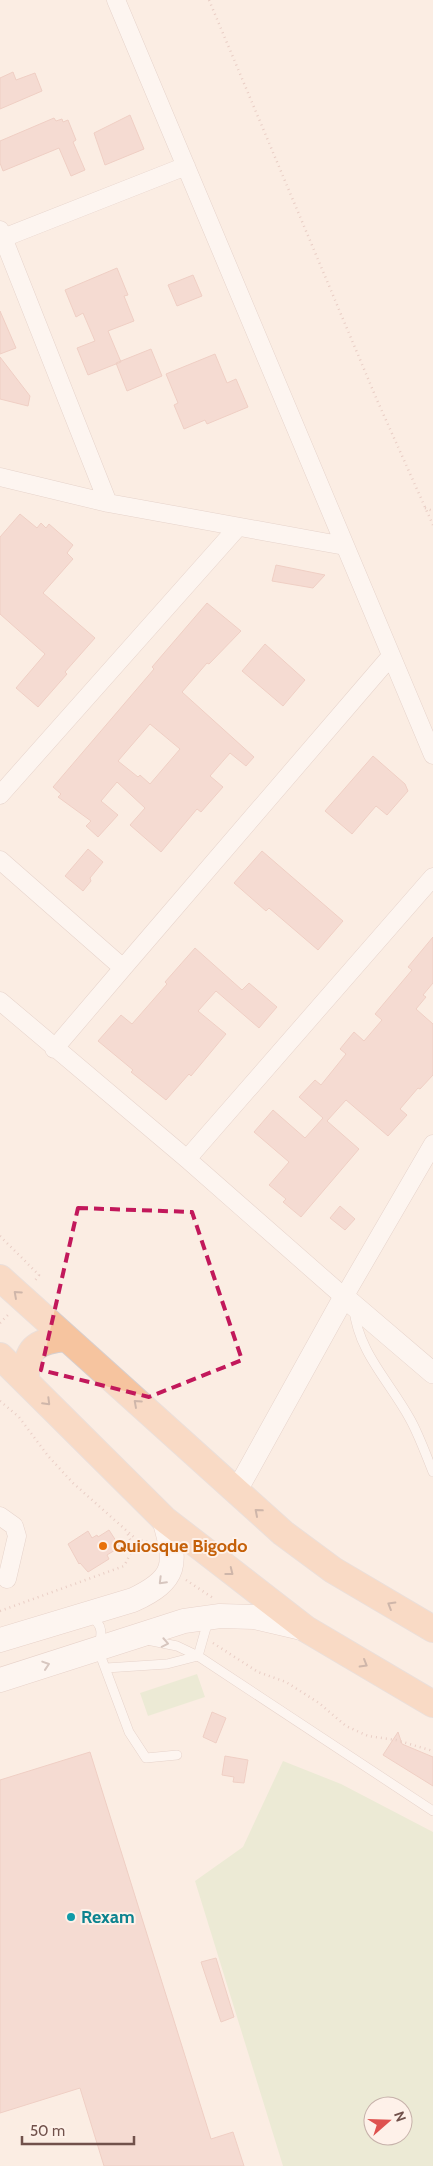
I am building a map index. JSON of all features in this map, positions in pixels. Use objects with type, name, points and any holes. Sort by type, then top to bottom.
[{"type":"main road","points":[[0,1278],[283,1533],[333,1570],[433,1630]]},
{"type":"main road","points":[[26,1381],[26,1366],[32,1350],[48,1340],[66,1338]]},
{"type":"main road","points":[[0,1356],[164,1520],[306,1629],[396,1682],[429,1696]]},
{"type":"main road","points":[[0,1640],[133,1600],[150,1592],[161,1583],[170,1570],[173,1560],[171,1542],[164,1520]]},
{"type":"main road","points":[[0,1680],[102,1658],[129,1638],[184,1621],[215,1616],[254,1617],[306,1629]]},
{"type":"street","points":[[116,0],[433,755]]},
{"type":"street","points":[[108,503],[2,234],[186,166]]},
{"type":"street","points":[[2,480],[108,503],[345,546]]},
{"type":"street","points":[[0,795],[238,527]]},
{"type":"street","points":[[54,1048],[391,656]]},
{"type":"street","points":[[0,860],[123,968]]},
{"type":"street","points":[[187,1159],[433,877]]},
{"type":"street","points":[[0,1001],[187,1159],[433,1374]]},
{"type":"street","points":[[236,1492],[349,1301],[433,1144]]},
{"type":"street","points":[[0,1516],[14,1526],[18,1536],[7,1579]]},
{"type":"lane","points":[[349,1301],[364,1346],[410,1419],[433,1472]]},
{"type":"lane","points":[[80,1615],[97,1622],[102,1635],[102,1658],[129,1732],[146,1758],[178,1755]]},
{"type":"lane","points":[[201,1659],[215,1616]]},
{"type":"lane","points":[[129,1638],[177,1646],[201,1659],[433,1811]]},
{"type":"lane","points":[[102,1658],[167,1664],[201,1659]]},
{"type":"path","points":[[209,0],[377,400],[433,526]]},
{"type":"path","points":[[425,508],[433,511]]},
{"type":"path","points":[[0,1401],[19,1417],[49,1457],[73,1483],[136,1539],[157,1545]]},
{"type":"path","points":[[0,1611],[124,1566],[132,1551],[133,1543],[125,1530]]},
{"type":"path","points":[[170,1570],[217,1601],[215,1616]]},
{"type":"path","points":[[201,1659],[211,1642],[258,1672],[286,1682],[320,1703],[346,1726],[368,1736],[396,1740],[433,1751]]},
{"type":"highlighted area","points":[[78,1208],[192,1212],[242,1360],[149,1397],[41,1370]]},
{"type":"green space","points":[[197,1674],[205,1697],[148,1716],[140,1693]]},
{"type":"green space","points":[[283,1761],[341,1784],[433,1832],[433,2166],[283,2166],[195,1881],[243,1847]]},
{"type":"building","points":[[13,72],[16,80],[35,73],[42,91],[0,109],[0,78]]},
{"type":"building","points":[[130,115],[144,149],[105,165],[94,133]]},
{"type":"building","points":[[54,118],[56,121],[62,119],[63,122],[68,120],[76,140],[73,142],[85,170],[71,176],[59,148],[3,171],[0,163],[0,141]]},
{"type":"building","points":[[117,268],[128,295],[124,296],[134,321],[108,331],[121,362],[88,375],[77,348],[95,341],[83,313],[76,317],[65,290]]},
{"type":"building","points":[[193,275],[202,296],[177,306],[168,285]]},
{"type":"building","points":[[0,311],[16,348],[0,354]]},
{"type":"building","points":[[151,349],[162,376],[127,391],[116,363]]},
{"type":"building","points":[[215,354],[227,383],[236,379],[248,407],[207,424],[205,420],[184,429],[174,405],[178,403],[166,374]]},
{"type":"building","points":[[0,357],[30,396],[28,406],[0,399]]},
{"type":"building","points":[[20,514],[37,528],[41,523],[46,528],[49,524],[73,545],[67,553],[73,559],[43,593],[95,638],[38,707],[16,688],[45,654],[0,614],[0,537]]},
{"type":"building","points":[[276,565],[325,575],[313,588],[272,581]]},
{"type":"building","points":[[207,603],[241,631],[209,664],[207,663],[182,692],[254,757],[246,766],[230,753],[210,776],[223,787],[201,812],[197,809],[161,852],[130,825],[145,808],[117,782],[101,801],[118,815],[98,837],[86,826],[91,821],[58,797],[61,794],[53,787],[154,669],[152,667]],"holes":[[[150,724],[180,749],[150,784],[118,761]]]},
{"type":"building","points":[[265,644],[305,680],[283,706],[242,671]]},
{"type":"building","points":[[373,756],[405,784],[408,791],[387,815],[376,806],[352,834],[325,811]]},
{"type":"building","points":[[88,849],[103,862],[90,878],[91,881],[83,891],[65,876]]},
{"type":"building","points":[[262,851],[343,921],[318,950],[269,908],[266,911],[234,883]]},
{"type":"building","points":[[433,937],[433,983],[423,995],[426,997],[416,1009],[433,1024],[433,1075],[420,1089],[418,1088],[400,1109],[407,1115],[388,1136],[346,1100],[327,1121],[359,1149],[301,1217],[283,1202],[286,1199],[269,1185],[289,1162],[254,1132],[273,1110],[305,1138],[323,1118],[299,1097],[315,1080],[321,1085],[346,1054],[340,1049],[354,1032],[364,1041],[382,1020],[375,1014],[412,970],[408,967]]},
{"type":"building","points":[[195,948],[242,990],[249,983],[277,1007],[259,1028],[216,991],[198,1011],[226,1034],[191,1076],[189,1074],[166,1100],[131,1072],[133,1070],[98,1041],[121,1015],[132,1024]]},
{"type":"building","points":[[340,1206],[355,1219],[345,1230],[330,1218]]},
{"type":"building","points":[[109,1530],[120,1547],[107,1555],[109,1559],[88,1572],[79,1564],[68,1544],[88,1531],[92,1538],[97,1535],[98,1537]]},
{"type":"building","points":[[212,1712],[226,1718],[216,1743],[203,1737]]},
{"type":"building","points":[[398,1732],[402,1744],[433,1757],[433,1786],[383,1755]]},
{"type":"building","name":"Rexam","points":[[90,1752],[211,2139],[233,2132],[244,2166],[104,2166],[80,2088],[0,2113],[0,1780]]},
{"type":"building","points":[[225,1756],[248,1760],[244,1783],[233,1782],[234,1777],[222,1775]]},
{"type":"building","points":[[216,1958],[234,2017],[221,2022],[201,1962]]},
{"type":"place","name":"Quiosque Bigodo","points":[[103,1546]]},
{"type":"place","name":"Rexam","points":[[71,1917]]}]
